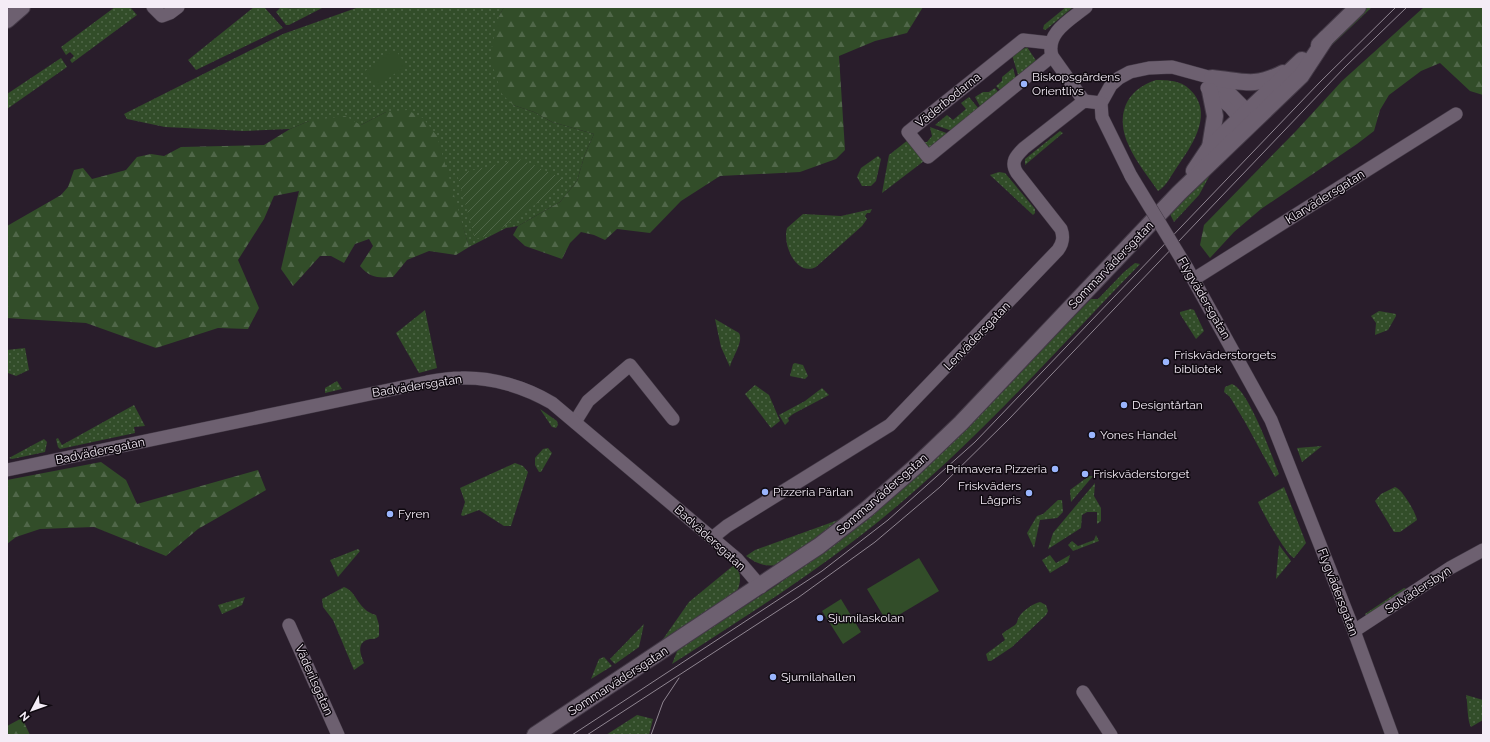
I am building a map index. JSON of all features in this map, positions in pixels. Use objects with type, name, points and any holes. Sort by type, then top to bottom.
[{"type":"street","points":[[7,20],[22,7]]},
{"type":"street","points":[[153,7],[162,16],[170,13],[178,7]]},
{"type":"street","points":[[1086,7],[1058,30],[1050,43],[1052,56],[1084,100],[1101,103],[1111,85],[1130,72],[1149,68],[1172,67],[1196,74],[1211,84],[1224,87],[1248,119]]},
{"type":"street","name":"Sommarvädersgatan","points":[[535,735],[761,587],[820,546],[867,510],[915,467],[967,417],[1179,193],[1295,67],[1358,7]]},
{"type":"street","name":"Sommarvädersgatan","points":[[1179,193],[1210,147],[1248,119],[1301,76],[1326,38]]},
{"type":"street","name":"Väderbodarna","points":[[1050,43],[1023,40],[908,132],[928,157],[1052,56]]},
{"type":"street","points":[[1211,84],[1256,83],[1269,80],[1295,67]]},
{"type":"street","points":[[1210,147],[1215,116],[1211,84]]},
{"type":"street","name":"Lenvädersgatan","points":[[712,538],[727,526],[890,426],[1043,266],[1062,244],[1063,236],[1060,227],[1017,173],[1014,168],[1014,161],[1015,156],[1024,148],[1084,100]]},
{"type":"street","name":"Flygvädersgatan","points":[[1101,103],[1102,117],[1131,176],[1191,274],[1271,420],[1354,631],[1392,735]]},
{"type":"street","name":"Klarvädersgatan","points":[[1191,274],[1456,114]]},
{"type":"street","points":[[575,422],[588,401],[630,365],[673,419]]},
{"type":"street","name":"Badvädersgatan","points":[[7,470],[427,382],[460,378],[506,384],[538,395],[575,422],[737,559],[761,587]]},
{"type":"street","name":"Solvädersbyn","points":[[1354,631],[1450,568],[1483,550]]},
{"type":"street","name":"Väderilsgatan","points":[[289,625],[338,735]]},
{"type":"street","points":[[1083,692],[1111,735]]},
{"type":"green space","points":[[115,7],[130,7],[137,15],[72,63],[70,60],[74,56],[70,52],[66,55],[61,47]]},
{"type":"green space","points":[[254,7],[264,7],[283,28],[196,70],[188,60]]},
{"type":"green space","points":[[281,7],[324,7],[289,25],[286,25],[276,12]]},
{"type":"green space","points":[[359,7],[504,7],[499,16],[513,105],[534,112],[552,122],[594,134],[585,154],[577,181],[560,202],[518,226],[506,228],[469,247],[439,145],[386,112],[361,125],[309,121],[290,129],[244,131],[165,127],[127,119],[124,114],[283,34]]},
{"type":"green space","points":[[504,7],[923,7],[907,33],[875,41],[839,56],[845,150],[836,159],[800,172],[720,176],[681,201],[650,233],[617,229],[605,240],[594,235],[581,232],[570,243],[562,259],[525,246],[513,235],[518,226],[560,202],[577,181],[585,154],[594,134],[552,122],[534,112],[513,105],[502,94],[492,64],[491,50],[499,16]]},
{"type":"green space","points":[[1066,7],[1073,7],[1048,28],[1045,30],[1043,29],[1044,25]]},
{"type":"green space","points":[[1368,7],[1372,7],[1327,50],[1331,46]]},
{"type":"green space","points":[[1424,7],[1483,7],[1483,95],[1470,91],[1440,63],[1421,71],[1389,95],[1380,110],[1374,131],[1261,209],[1234,232],[1210,258],[1200,245],[1204,225],[1296,131],[1342,81]]},
{"type":"green space","points":[[1027,47],[1037,62],[1019,78],[1012,55]]},
{"type":"green space","points":[[391,52],[397,52],[404,62],[404,67],[376,87],[365,74],[365,71]]},
{"type":"green space","points":[[61,58],[67,67],[7,109],[7,94]]},
{"type":"green space","points":[[1013,68],[1016,79],[1001,91],[996,86],[1002,81],[1002,77]]},
{"type":"green space","points":[[1156,80],[1177,82],[1186,86],[1194,94],[1199,103],[1201,112],[1198,132],[1169,180],[1164,187],[1158,191],[1132,152],[1125,135],[1123,124],[1123,115],[1130,97],[1145,84]]},
{"type":"green space","points":[[995,88],[999,93],[981,108],[975,97],[983,92],[989,92]]},
{"type":"green space","points":[[969,97],[979,109],[952,131],[935,125],[947,115],[953,120],[966,109],[961,103]]},
{"type":"green space","points":[[407,110],[423,118],[437,136],[469,247],[456,255],[429,251],[407,260],[393,277],[379,277],[367,273],[360,266],[373,246],[369,239],[355,244],[344,263],[331,256],[320,256],[293,286],[281,269],[299,191],[274,196],[264,219],[238,260],[259,308],[248,329],[218,328],[156,348],[86,323],[7,318],[7,226],[61,195],[68,187],[74,170],[83,168],[92,179],[126,170],[137,157],[151,154],[164,156],[181,147],[264,145],[290,129],[309,121],[345,116],[361,125],[386,112]]},
{"type":"green space","points":[[930,127],[949,134],[930,151],[921,141],[919,135],[923,142],[927,142],[932,136]]},
{"type":"green space","points":[[1060,131],[1063,133],[1025,165],[1025,159]]},
{"type":"green space","points":[[908,140],[924,161],[882,193],[889,155]]},
{"type":"green space","points":[[878,156],[881,159],[876,181],[871,186],[862,186],[857,177],[861,168]]},
{"type":"green space","points":[[519,159],[562,178],[557,189],[493,234],[475,239],[457,174]]},
{"type":"green space","points":[[999,172],[1005,173],[1035,209],[1035,213],[1033,215],[990,175]]},
{"type":"green space","points":[[1211,173],[1199,195],[1174,222],[1170,214]]},
{"type":"green space","points":[[872,209],[870,213],[867,213],[865,216],[867,219],[862,226],[816,267],[809,269],[802,267],[792,257],[787,242],[787,228],[803,214],[841,216]]},
{"type":"green space","points":[[1135,263],[1140,264],[1024,386],[965,445],[903,501],[876,524],[790,587],[672,664],[678,649],[777,585],[857,526],[1044,347],[1091,299],[1098,299],[1124,272]]},
{"type":"green space","points":[[1191,309],[1194,310],[1204,331],[1196,339],[1180,314],[1180,312]]},
{"type":"green space","points":[[425,310],[437,368],[419,373],[396,333]]},
{"type":"green space","points":[[1379,311],[1396,314],[1396,316],[1388,330],[1375,335],[1376,323],[1371,316]]},
{"type":"green space","points":[[715,319],[739,333],[739,345],[730,367],[721,347]]},
{"type":"green space","points":[[25,348],[29,370],[16,376],[8,373],[7,350]]},
{"type":"green space","points":[[793,364],[803,365],[808,376],[805,379],[790,376]]},
{"type":"green space","points":[[337,381],[342,389],[325,393],[325,388]]},
{"type":"green space","points":[[1232,384],[1245,398],[1259,424],[1279,474],[1275,477],[1230,397],[1224,392],[1225,387]]},
{"type":"green space","points":[[755,385],[769,395],[780,421],[771,428],[745,394]]},
{"type":"green space","points":[[822,388],[829,395],[793,414],[788,418],[789,421],[785,425],[779,415],[805,401]]},
{"type":"green space","points":[[134,405],[145,426],[134,427],[135,433],[60,449],[58,447],[56,439],[58,438],[62,445]]},
{"type":"green space","points":[[540,409],[557,421],[558,425],[556,428],[552,427]]},
{"type":"green space","points":[[44,439],[47,442],[45,452],[12,459],[9,458]]},
{"type":"green space","points":[[1322,446],[1302,462],[1297,448]]},
{"type":"green space","points":[[548,448],[552,453],[541,472],[539,472],[535,465],[535,458],[543,449]]},
{"type":"green space","points":[[101,462],[126,480],[137,504],[258,470],[266,490],[198,529],[166,556],[94,527],[40,529],[16,537],[7,544],[7,480]]},
{"type":"green space","points":[[515,463],[523,466],[528,472],[511,526],[504,526],[479,510],[463,516],[461,515],[465,502],[460,488]]},
{"type":"green space","points":[[1089,476],[1093,476],[1071,502],[1070,490]]},
{"type":"green space","points":[[1095,483],[1094,496],[1101,508],[1101,521],[1097,524],[1097,512],[1087,512],[1082,515],[1081,528],[1048,549],[1053,533]]},
{"type":"green space","points":[[1284,487],[1306,543],[1294,558],[1286,550],[1269,524],[1258,502]]},
{"type":"green space","points":[[1395,487],[1401,492],[1408,502],[1417,520],[1400,532],[1394,532],[1375,501],[1381,494]]},
{"type":"green space","points":[[1058,500],[1062,500],[1063,512],[1057,518],[1040,520],[1034,548],[1027,533],[1037,516],[1043,514]]},
{"type":"green space","points":[[841,519],[780,564],[771,566],[766,565],[754,561],[746,556],[755,550]]},
{"type":"green space","points":[[1096,535],[1099,541],[1073,551],[1068,545],[1072,541],[1078,546],[1094,540]]},
{"type":"green space","points":[[1279,545],[1291,561],[1276,579]]},
{"type":"green space","points":[[358,549],[360,551],[338,577],[330,560]]},
{"type":"green space","points":[[1050,555],[1056,563],[1070,555],[1068,562],[1050,573],[1042,560]]},
{"type":"green space","points":[[919,558],[939,591],[887,622],[867,589]]},
{"type":"green space","points":[[734,565],[740,574],[737,591],[661,642],[689,602]]},
{"type":"green space","points":[[344,587],[352,592],[365,609],[376,615],[379,625],[379,636],[375,639],[370,639],[362,643],[360,649],[364,663],[354,670],[333,620],[323,607],[322,599]]},
{"type":"green space","points":[[1404,588],[1407,589],[1368,618],[1365,614]]},
{"type":"green space","points":[[245,597],[242,605],[222,614],[218,605]]},
{"type":"green space","points":[[841,599],[861,632],[843,644],[822,611]]},
{"type":"green space","points":[[1040,602],[1046,605],[1048,611],[1046,615],[1012,647],[991,661],[988,661],[986,654],[1005,640],[1002,634],[1017,623],[1018,618],[1025,610]]},
{"type":"green space","points":[[644,624],[639,647],[615,664],[610,659]]},
{"type":"green space","points":[[604,657],[612,666],[591,679],[599,659]]},
{"type":"green space","points":[[1466,695],[1483,700],[1483,720],[1471,727],[1469,721]]},
{"type":"green space","points":[[637,715],[653,719],[649,735],[606,735]]},
{"type":"green space","points":[[22,718],[30,735],[7,735],[7,726]]},
{"type":"tram line","points":[[572,735],[822,571],[888,520],[975,442],[1319,83],[1396,7]]},
{"type":"tram line","points":[[587,735],[799,597],[875,542],[940,487],[1010,418],[1345,67],[1407,7]]},
{"type":"tram line","points":[[651,735],[663,702],[679,678]]},
{"type":"place","name":"Biskopsgårdens Orientlivs","points":[[1024,84]]},
{"type":"place","name":"Friskväderstorgets bibliotek","points":[[1166,362]]},
{"type":"place","name":"Designtårtan","points":[[1124,405]]},
{"type":"place","name":"Yones Handel","points":[[1092,435]]},
{"type":"place","name":"Primavera Pizzeria","points":[[1055,469]]},
{"type":"place","name":"Friskväderstorget","points":[[1085,474]]},
{"type":"place","name":"Pizzeria Pärlan","points":[[765,492]]},
{"type":"place","name":"Friskväders Lågpris","points":[[1029,493]]},
{"type":"place","name":"Fyren","points":[[390,514]]},
{"type":"place","name":"Sjumilaskolan","points":[[820,618]]},
{"type":"place","name":"Sjumilahallen","points":[[773,677]]}]
